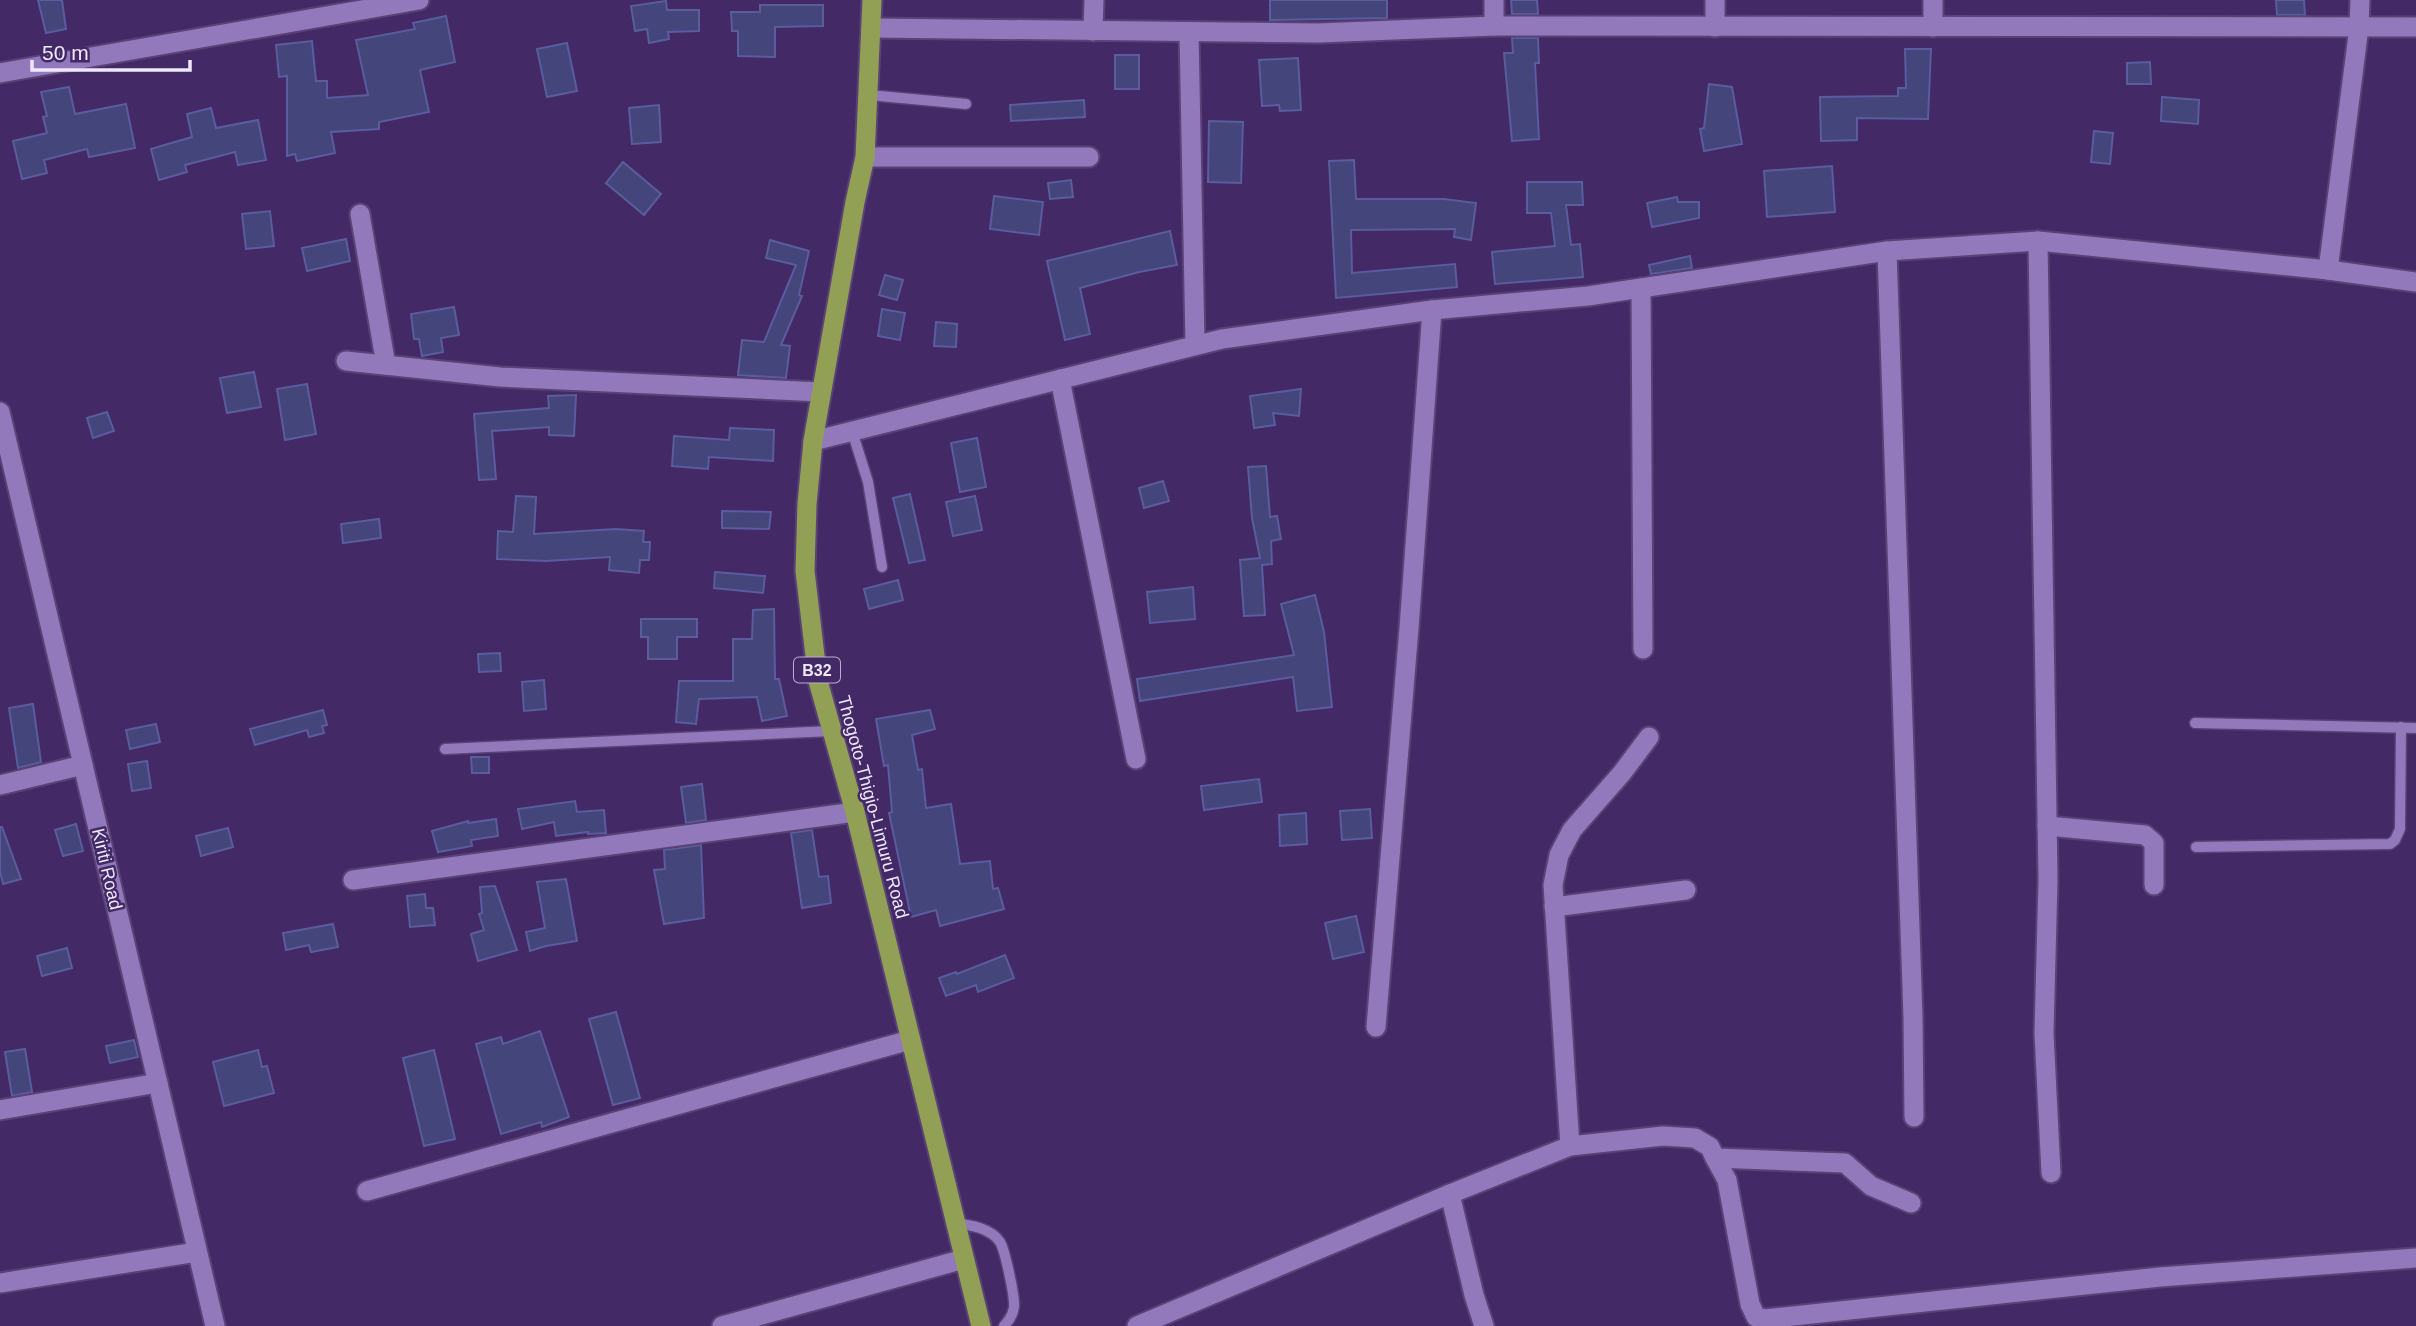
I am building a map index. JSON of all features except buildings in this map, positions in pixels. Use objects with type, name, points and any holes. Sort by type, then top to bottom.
[{"type":"highway","name":"Thogoto-Thigio-Limuru Road","points":[[872,0],[865,157],[813,441],[807,504],[805,571],[818,681],[855,812],[981,1326]]},
{"type":"street","points":[[0,73],[419,0]]},
{"type":"street","points":[[1093,31],[1094,0]]},
{"type":"street","points":[[1494,0],[1494,26]]},
{"type":"street","points":[[1714,0],[1715,27]]},
{"type":"street","points":[[1933,0],[1933,27]]},
{"type":"street","points":[[2328,270],[2360,27],[2360,0]]},
{"type":"street","points":[[872,28],[1319,33],[1494,26],[2416,27]]},
{"type":"street","points":[[1188,32],[1195,344]]},
{"type":"street","points":[[865,157],[1089,157]]},
{"type":"street","points":[[360,214],[386,365]]},
{"type":"street","points":[[2038,241],[2047,826],[2044,1033],[2051,1173]]},
{"type":"street","points":[[813,441],[1222,338],[1432,310],[1588,296],[1887,251],[2038,241],[2328,270],[2416,282]]},
{"type":"street","points":[[1887,251],[1913,1017],[1914,1117]]},
{"type":"street","points":[[1642,288],[1643,649]]},
{"type":"street","points":[[1376,1027],[1432,310]]},
{"type":"street","points":[[346,361],[500,377],[821,392]]},
{"type":"street","points":[[1060,379],[1136,759]]},
{"type":"street","name":"Kiriti Road","points":[[0,412],[215,1326]]},
{"type":"street","points":[[1570,1146],[1553,885],[1559,855],[1572,830],[1622,773],[1649,737]]},
{"type":"street","points":[[0,785],[83,765]]},
{"type":"street","points":[[353,880],[855,812]]},
{"type":"street","points":[[2047,826],[2145,835],[2154,843],[2154,885]]},
{"type":"street","points":[[1554,907],[1686,890]]},
{"type":"street","points":[[367,1191],[910,1040]]},
{"type":"street","points":[[0,1110],[158,1083]]},
{"type":"street","points":[[1137,1326],[1570,1146],[1663,1136],[1695,1138],[1710,1147],[1727,1180],[1750,1304],[1756,1317],[1765,1319],[2160,1277],[2416,1258]]},
{"type":"street","points":[[1715,1157],[1845,1163],[1871,1186],[1911,1203]]},
{"type":"street","points":[[1450,1194],[1484,1326]]},
{"type":"street","points":[[0,1283],[197,1252]]},
{"type":"street","points":[[722,1326],[964,1259]]},
{"type":"lane","points":[[869,95],[966,104]]},
{"type":"lane","points":[[852,431],[868,482],[882,567]]},
{"type":"lane","points":[[2195,723],[2416,728]]},
{"type":"lane","points":[[2196,847],[2390,844],[2400,829],[2401,727]]},
{"type":"lane","points":[[445,749],[831,730]]},
{"type":"lane","points":[[955,1223],[975,1226],[1000,1242],[1014,1305],[1012,1317],[1004,1326]]}]
